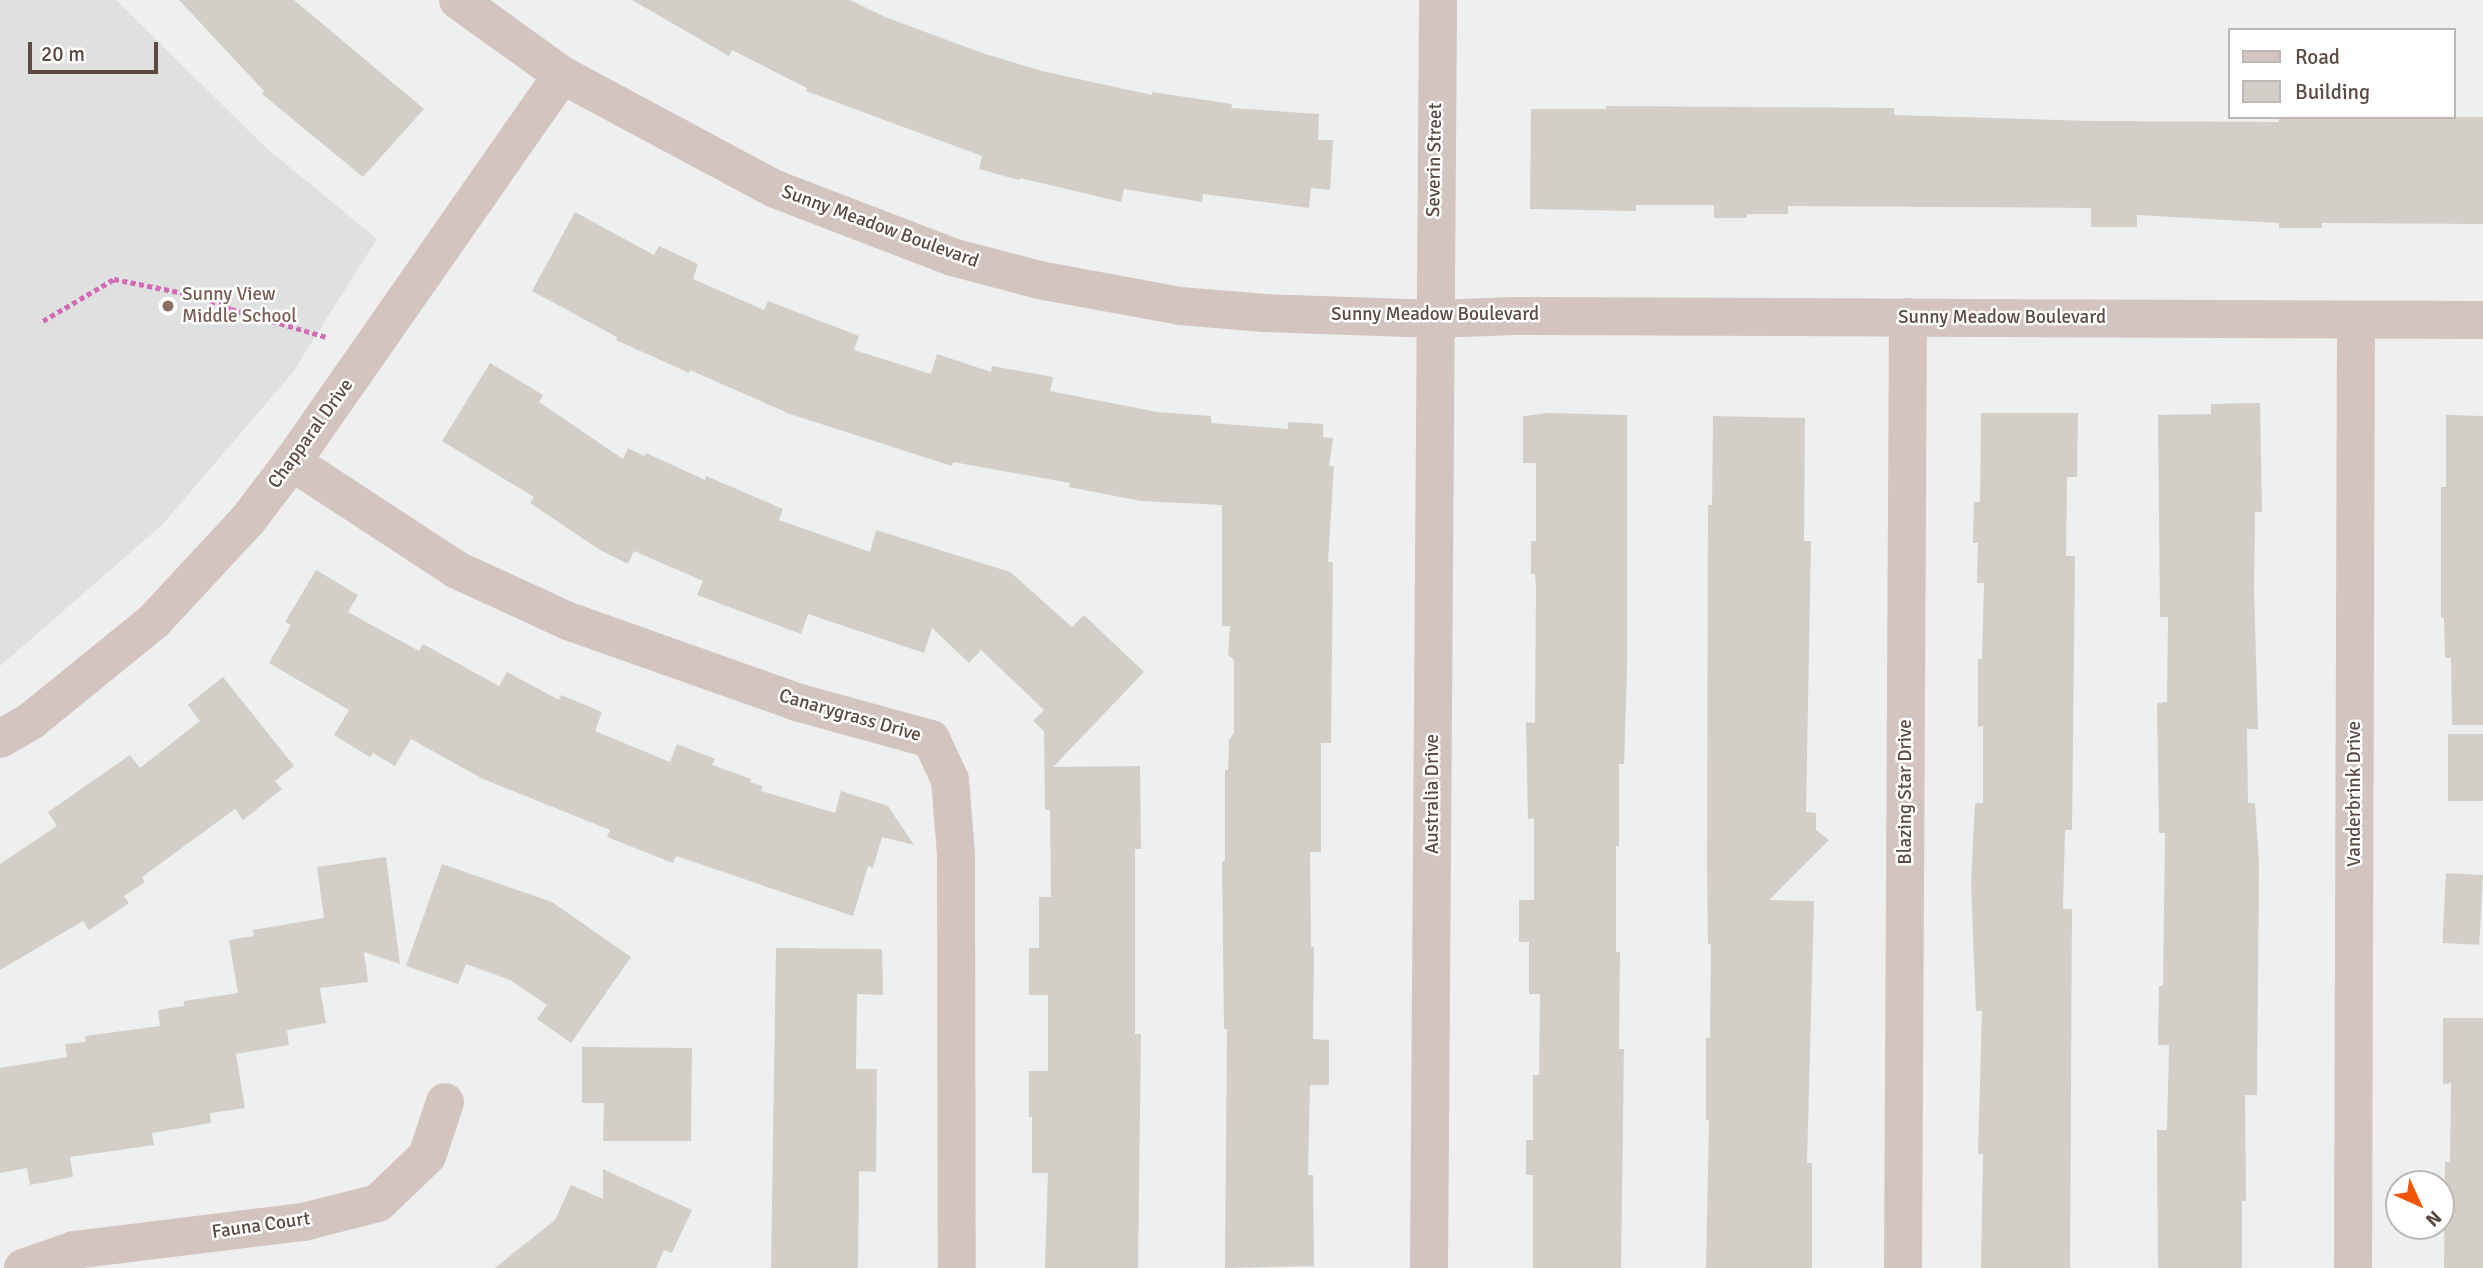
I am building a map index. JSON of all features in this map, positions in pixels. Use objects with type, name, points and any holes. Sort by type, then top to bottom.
[{"type":"street","name":"Sunny Meadow Boulevard","points":[[458,0],[562,75],[775,189],[952,257],[1039,280],[1180,306],[1265,313],[1436,319],[1514,316],[2483,320]]},
{"type":"street","name":"Severin Street","points":[[1436,319],[1438,0]]},
{"type":"street","name":"Chapparal Drive","points":[[0,739],[31,721],[153,622],[247,521],[292,462],[562,75]]},
{"type":"street","name":"Blazing Star Drive","points":[[1903,1268],[1908,317]]},
{"type":"street","name":"Australia Drive","points":[[1429,1268],[1436,319]]},
{"type":"street","name":"Vanderbrink Drive","points":[[2353,1268],[2356,320]]},
{"type":"street","name":"Canarygrass Drive","points":[[292,462],[457,570],[568,621],[800,703],[931,739],[950,780],[956,855],[957,1268]]},
{"type":"street","name":"Fauna Court","points":[[23,1268],[74,1250],[303,1222],[378,1203],[427,1156],[445,1102]]},
{"type":"path","points":[[43,321],[114,279],[204,297],[231,309],[327,337]]},
{"type":"shaded area","name":"Sunny View Middle School","points":[[0,0],[116,0],[264,146],[377,239],[293,372],[162,525],[0,666]]},
{"type":"building","points":[[179,0],[294,0],[424,109],[363,177],[262,94],[264,91]]},
{"type":"building","points":[[632,0],[850,0],[885,17],[982,53],[1042,71],[1152,95],[1152,92],[1232,104],[1231,108],[1319,114],[1318,140],[1333,140],[1330,190],[1311,188],[1309,208],[1203,194],[1202,202],[1124,189],[1121,202],[1020,178],[1019,180],[979,169],[982,156],[806,91],[807,88],[732,50],[729,56]]},
{"type":"building","points":[[1606,106],[1894,108],[1894,115],[2092,121],[2279,122],[2279,119],[2483,117],[2483,224],[2322,223],[2322,228],[2279,228],[2279,223],[2137,215],[2137,227],[2091,227],[2091,208],[1788,206],[1788,214],[1747,214],[1747,218],[1714,218],[1714,205],[1636,205],[1636,211],[1530,209],[1531,109],[1606,109]]},
{"type":"building","points":[[575,212],[654,255],[659,246],[698,264],[693,279],[764,310],[768,301],[859,336],[854,350],[931,374],[937,354],[991,372],[992,366],[1053,377],[1050,391],[1157,412],[1211,416],[1211,423],[1288,429],[1288,422],[1323,424],[1323,437],[1333,438],[1329,466],[1334,466],[1328,562],[1333,562],[1331,743],[1321,743],[1321,852],[1310,852],[1311,947],[1314,947],[1313,1039],[1329,1040],[1329,1085],[1310,1085],[1308,1175],[1313,1175],[1314,1266],[1225,1268],[1227,1029],[1224,1029],[1222,861],[1225,861],[1225,770],[1228,770],[1229,740],[1234,733],[1234,660],[1228,655],[1230,626],[1222,626],[1222,505],[1141,501],[1069,487],[1070,483],[953,462],[952,466],[790,414],[616,340],[617,337],[532,291]]},
{"type":"building","points":[[490,363],[543,395],[539,402],[623,459],[628,448],[644,456],[646,453],[705,480],[706,476],[783,509],[779,520],[870,552],[876,530],[1010,572],[1072,627],[1084,615],[1144,672],[1053,767],[1140,766],[1141,849],[1135,849],[1135,1034],[1141,1034],[1138,1268],[1045,1268],[1048,1173],[1032,1173],[1032,1117],[1029,1117],[1029,1071],[1048,1071],[1048,995],[1029,995],[1029,948],[1039,948],[1039,897],[1051,897],[1050,810],[1045,810],[1044,731],[1033,721],[1044,710],[981,650],[969,663],[932,628],[924,653],[808,614],[801,634],[697,595],[703,581],[634,551],[628,564],[600,550],[530,503],[534,497],[442,441]]},
{"type":"building","points":[[2260,403],[2262,512],[2255,512],[2254,589],[2258,729],[2247,729],[2248,803],[2255,803],[2259,863],[2257,1095],[2245,1095],[2246,1201],[2242,1201],[2242,1268],[2158,1268],[2157,1130],[2167,1130],[2169,1045],[2158,1045],[2159,986],[2163,986],[2165,833],[2159,833],[2157,703],[2167,702],[2168,617],[2160,617],[2158,415],[2211,414],[2211,404]]},
{"type":"building","points":[[1548,413],[1627,415],[1627,669],[1624,764],[1619,764],[1619,846],[1616,846],[1616,952],[1620,952],[1619,1049],[1624,1049],[1621,1268],[1533,1268],[1533,1175],[1526,1175],[1526,1140],[1533,1140],[1533,1075],[1539,1075],[1540,994],[1529,994],[1529,942],[1519,942],[1519,900],[1534,900],[1534,818],[1528,819],[1526,722],[1535,723],[1536,586],[1535,574],[1531,574],[1531,541],[1536,541],[1536,463],[1523,463],[1523,416]]},
{"type":"building","points":[[1981,413],[2078,413],[2077,477],[2067,477],[2066,556],[2075,556],[2072,830],[2065,830],[2063,909],[2072,909],[2070,1268],[1981,1268],[1983,1154],[1978,1154],[1982,1011],[1976,1011],[1971,884],[1975,803],[1983,803],[1983,726],[1978,727],[1978,659],[1982,659],[1984,583],[1977,583],[1978,543],[1973,543],[1974,502],[1980,502]]},
{"type":"building","points":[[2446,415],[2483,416],[2483,725],[2452,725],[2451,658],[2445,658],[2444,618],[2441,618],[2441,487],[2446,487]]},
{"type":"building","points":[[1713,416],[1805,418],[1804,541],[1811,541],[1806,812],[1816,813],[1816,830],[1829,840],[1769,900],[1814,901],[1807,1163],[1812,1163],[1812,1268],[1706,1268],[1709,1120],[1706,1120],[1706,1038],[1710,1038],[1711,944],[1708,944],[1707,870],[1708,505],[1712,505]]},
{"type":"building","points":[[316,570],[358,595],[348,612],[419,651],[423,644],[499,686],[507,672],[559,700],[561,695],[602,712],[595,731],[670,762],[677,744],[715,759],[712,765],[751,779],[750,782],[763,786],[761,791],[835,813],[841,791],[888,806],[914,845],[882,837],[873,868],[868,866],[853,916],[676,856],[673,863],[607,837],[610,830],[483,779],[411,739],[395,766],[373,753],[370,757],[334,735],[349,710],[269,663],[291,625],[285,622]]},
{"type":"building","points":[[223,677],[294,766],[275,781],[282,789],[243,820],[235,809],[142,877],[145,882],[124,896],[129,903],[89,930],[83,921],[0,970],[0,864],[57,826],[48,812],[130,755],[140,768],[200,721],[188,705]]},
{"type":"building","points":[[2448,734],[2483,734],[2483,801],[2448,801]]},
{"type":"building","points":[[386,857],[400,964],[364,952],[368,982],[320,988],[326,1023],[287,1030],[289,1045],[236,1054],[245,1108],[210,1113],[211,1123],[152,1133],[154,1145],[70,1157],[73,1177],[30,1185],[27,1168],[0,1173],[0,1068],[67,1057],[65,1044],[86,1042],[85,1036],[160,1026],[158,1010],[184,1006],[184,1001],[238,993],[229,940],[254,936],[253,930],[324,918],[317,867]]},
{"type":"building","points":[[442,864],[552,902],[631,957],[571,1043],[537,1019],[547,1005],[510,980],[466,964],[458,984],[406,966]]},
{"type":"building","points":[[2446,873],[2483,875],[2479,945],[2442,943]]},
{"type":"building","points":[[776,948],[882,949],[883,995],[857,994],[856,1069],[877,1069],[876,1172],[859,1171],[858,1268],[771,1268]]},
{"type":"building","points":[[2443,1018],[2483,1018],[2483,1268],[2444,1268],[2444,1240],[2455,1240],[2455,1170],[2445,1170],[2445,1162],[2450,1162],[2451,1083],[2443,1084]]},
{"type":"building","points":[[582,1047],[692,1048],[691,1141],[603,1141],[604,1103],[582,1103]]},
{"type":"building","points":[[603,1169],[692,1210],[672,1253],[664,1250],[656,1268],[495,1268],[555,1220],[571,1185],[603,1199]]},
{"type":"place","name":"Sunny View Middle School","points":[[168,306]]}]
